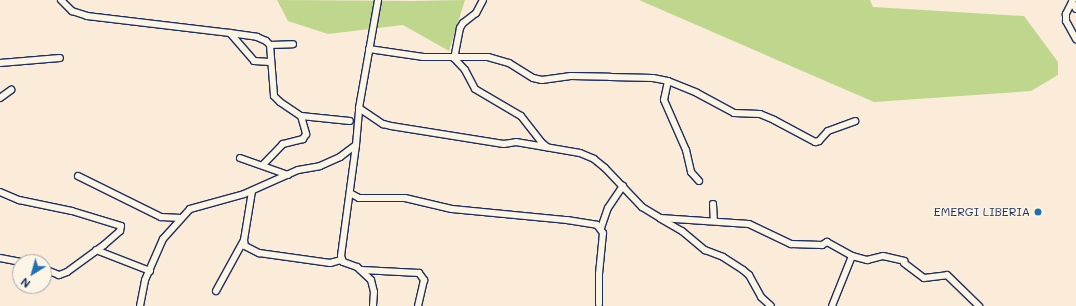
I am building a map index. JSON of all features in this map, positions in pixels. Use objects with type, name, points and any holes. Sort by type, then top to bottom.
[{"type":"street","points":[[61,0],[72,11],[87,16],[230,33],[262,39],[270,45],[292,44]]},
{"type":"street","points":[[341,260],[341,244],[350,193],[359,108],[378,0]]},
{"type":"street","points":[[454,58],[460,28],[463,23],[476,13],[483,0]]},
{"type":"street","points":[[1072,1],[1076,9]]},
{"type":"street","points":[[1072,1],[1066,14],[1066,21],[1076,39]]},
{"type":"street","points":[[230,33],[254,61],[270,62]]},
{"type":"street","points":[[270,45],[270,62],[274,96],[280,102],[301,116],[350,121]]},
{"type":"street","points":[[369,50],[423,57],[488,57],[508,64],[533,78],[542,80],[571,76],[610,76],[653,78],[668,81],[697,93],[734,113],[760,114],[780,122],[815,142],[819,141],[828,131],[855,121]]},
{"type":"street","points":[[0,63],[60,58]]},
{"type":"street","points":[[454,58],[465,70],[475,89],[521,116],[540,144]]},
{"type":"street","points":[[668,81],[664,100],[686,150],[691,172],[699,181]]},
{"type":"street","points":[[0,98],[11,90]]},
{"type":"street","points":[[359,108],[379,122],[391,126],[504,144],[516,142],[540,144],[548,148],[580,153],[594,159],[623,186],[642,207],[682,231],[705,250],[723,257],[743,270],[749,275],[761,297],[771,306]]},
{"type":"street","points":[[263,165],[282,144],[303,139],[306,134],[301,116]]},
{"type":"street","points":[[140,306],[142,289],[163,239],[190,209],[252,191],[298,170],[326,164],[340,157],[356,145]]},
{"type":"street","points":[[240,158],[288,175]]},
{"type":"street","points":[[78,176],[161,217],[181,218]]},
{"type":"street","points":[[599,304],[599,274],[603,233],[601,228],[608,208],[623,186]]},
{"type":"street","points":[[252,191],[244,240],[245,246],[259,253],[330,263],[341,260],[362,270],[419,273],[424,280],[418,306]]},
{"type":"street","points":[[0,192],[19,200],[72,211],[121,226],[120,232],[67,272],[59,274],[52,272]]},
{"type":"street","points":[[350,193],[360,198],[405,198],[452,208],[567,220],[597,225],[601,228]]},
{"type":"street","points":[[713,204],[714,221]]},
{"type":"street","points":[[660,218],[748,224],[791,244],[822,245],[827,242],[852,256],[867,260],[883,256],[904,262],[924,278],[947,275],[979,306]]},
{"type":"street","points":[[216,291],[244,240]]},
{"type":"street","points":[[96,250],[150,271]]},
{"type":"street","points":[[832,306],[852,256]]},
{"type":"street","points":[[0,258],[12,260]]},
{"type":"street","points":[[362,270],[373,284],[373,306]]},
{"type":"green space","points":[[277,0],[465,0],[449,51],[403,25],[328,34],[288,21]]},
{"type":"green space","points":[[639,0],[870,0],[873,7],[1024,16],[1058,62],[1058,75],[1031,91],[874,102]]},
{"type":"place","name":"EMERGI LIBERIA","points":[[1038,212]]}]
